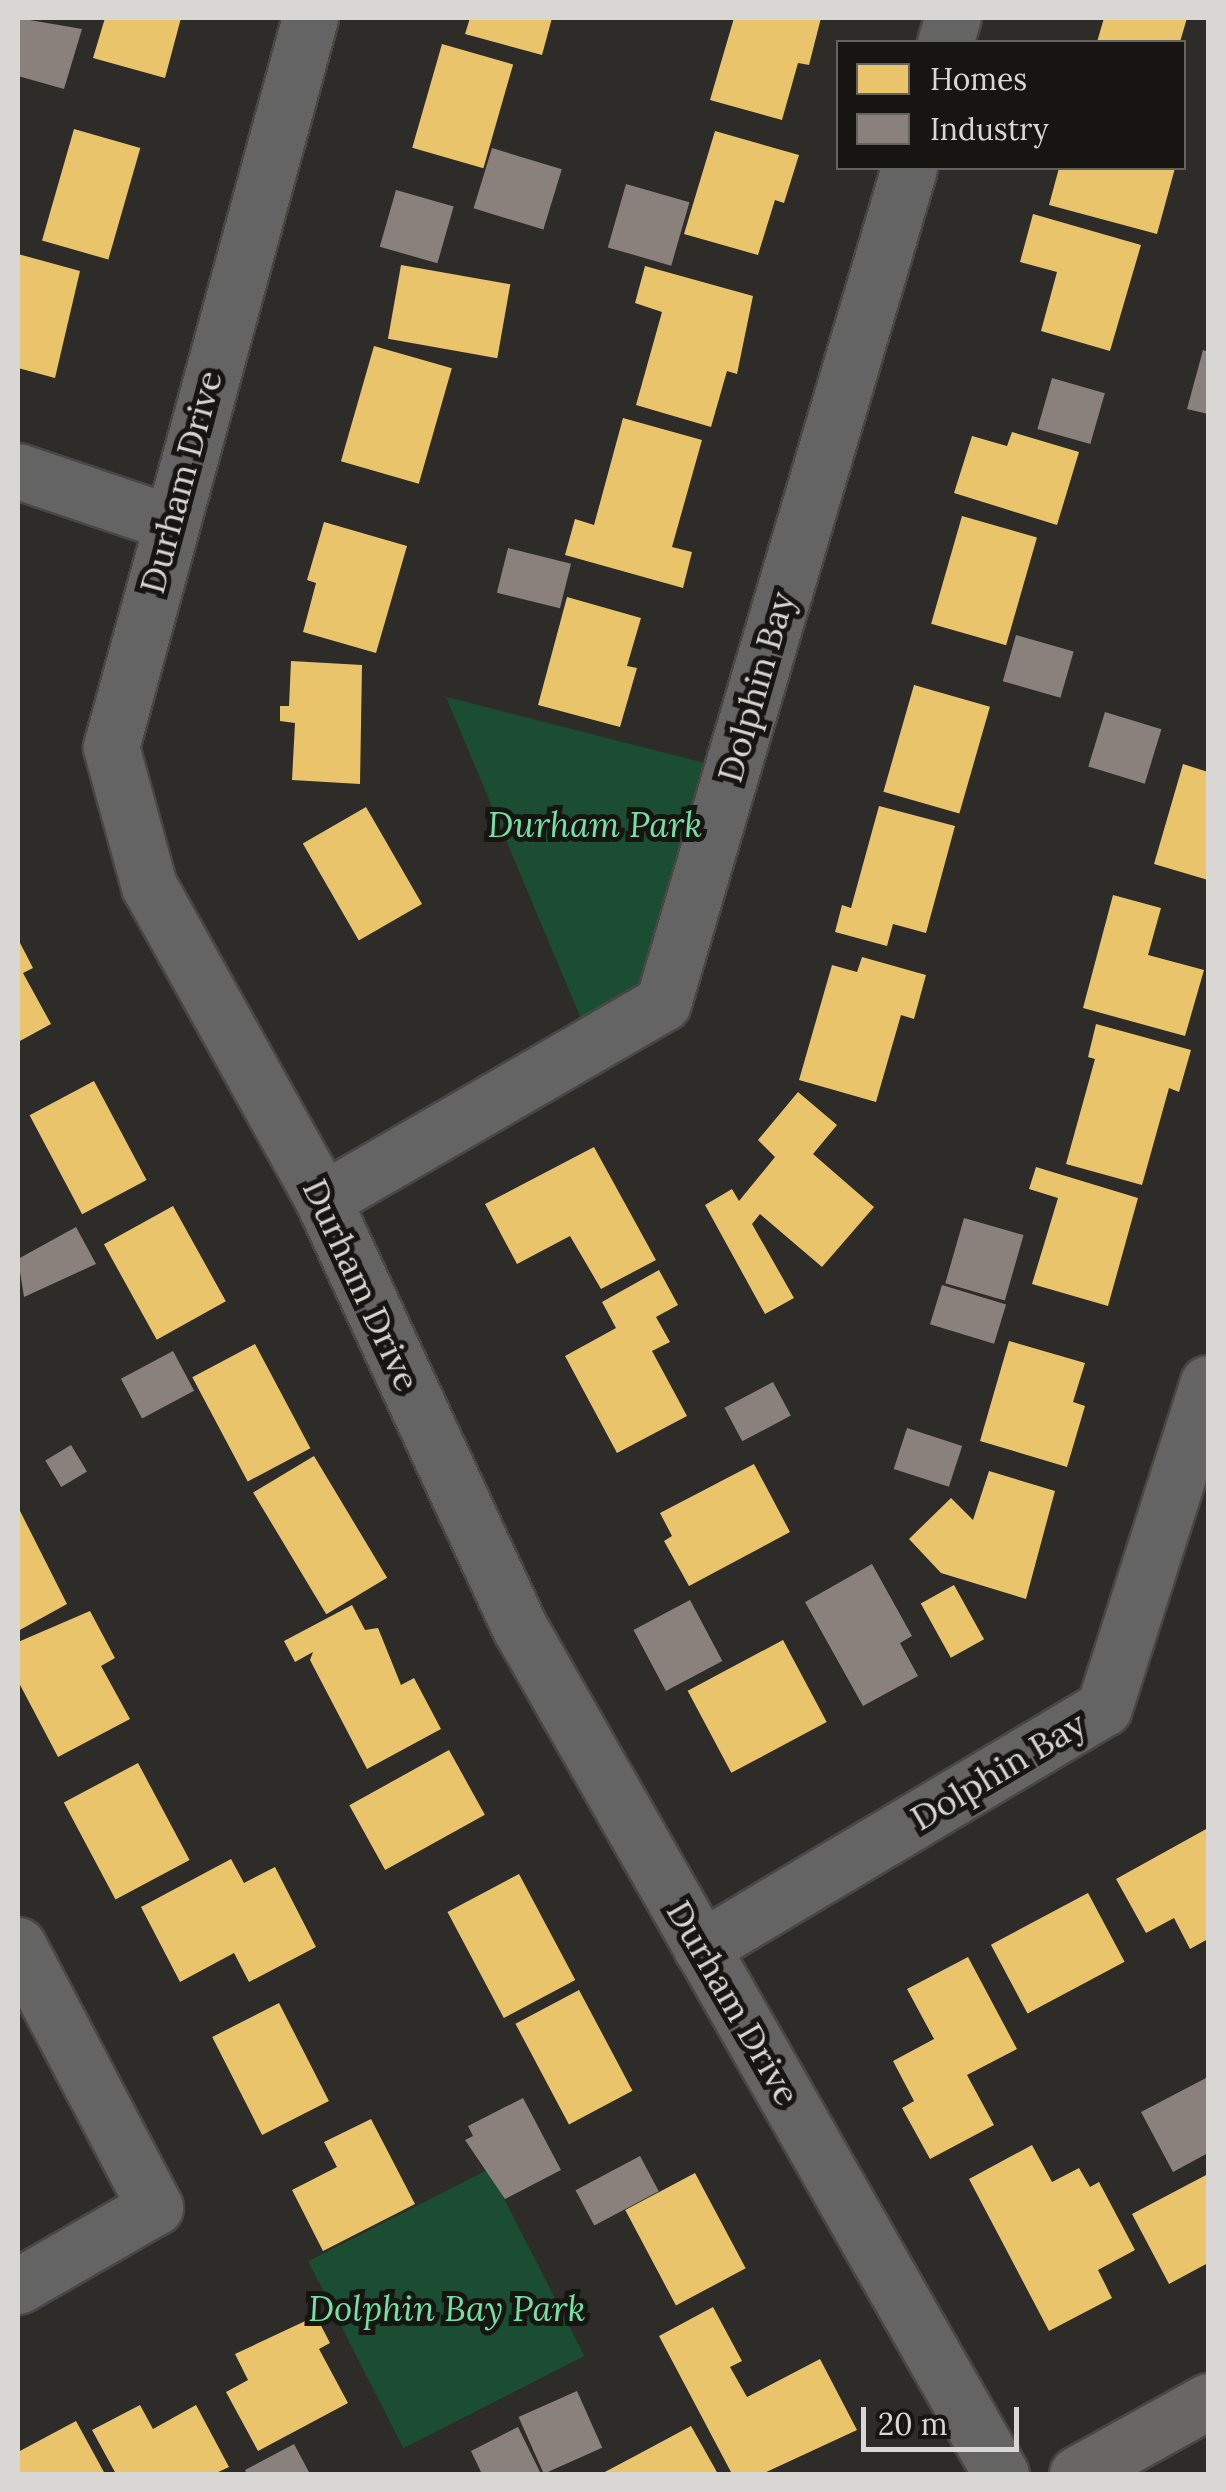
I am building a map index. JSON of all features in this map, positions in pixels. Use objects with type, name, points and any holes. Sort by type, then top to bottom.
[{"type":"street","name":"Durham Drive","points":[[310,18],[168,522],[111,746],[149,886],[324,1200],[520,1628],[1001,2474]]},
{"type":"street","name":"Dolphin Bay","points":[[324,1200],[664,1003],[907,170]]},
{"type":"street","points":[[18,471],[168,522]]},
{"type":"street","name":"Dolphin Bay","points":[[702,1948],[1104,1708],[1208,1382]]},
{"type":"street","points":[[18,1945],[155,2207],[18,2286]]},
{"type":"street","points":[[1077,2474],[1208,2401]]},
{"type":"green space","name":"Durham Park","points":[[446,697],[705,763],[643,987],[582,1021]]},
{"type":"green space","name":"Dolphin Bay Park","points":[[489,2169],[584,2356],[403,2448],[308,2261]]},
{"type":"building: Homes","points":[[105,18],[181,18],[165,78],[93,58]]},
{"type":"building: Homes","points":[[470,18],[552,18],[542,55],[465,34]]},
{"type":"building: Homes","points":[[734,18],[821,18],[809,65],[798,63],[782,120],[710,100]]},
{"type":"building: Homes","points":[[1104,18],[1187,18],[1181,40],[1098,40]]},
{"type":"building: Homes","points":[[442,44],[513,64],[483,168],[412,148]]},
{"type":"building: Homes","points":[[74,129],[140,148],[108,260],[42,241]]},
{"type":"building: Homes","points":[[715,131],[799,155],[784,203],[775,200],[758,255],[684,234]]},
{"type":"building: Homes","points":[[1058,170],[1174,170],[1157,234],[1049,205]]},
{"type":"building: Homes","points":[[1033,214],[1141,245],[1110,351],[1041,331],[1057,272],[1020,262]]},
{"type":"building: Homes","points":[[18,254],[80,271],[55,378],[18,368]]},
{"type":"building: Homes","points":[[401,265],[510,284],[497,358],[388,339]]},
{"type":"building: Homes","points":[[645,266],[753,296],[737,374],[727,371],[711,427],[636,405],[662,312],[635,303]]},
{"type":"building: Homes","points":[[374,346],[452,368],[419,484],[341,461]]},
{"type":"building: Homes","points":[[623,418],[702,440],[672,547],[692,552],[683,588],[565,555],[575,519],[594,525]]},
{"type":"building: Homes","points":[[1012,432],[1079,452],[1057,525],[954,493],[972,436],[1007,446]]},
{"type":"building: Homes","points":[[962,516],[1037,537],[1006,645],[931,624]]},
{"type":"building: Homes","points":[[324,522],[407,546],[376,653],[303,632],[316,583],[307,580]]},
{"type":"building: Homes","points":[[567,597],[641,618],[627,666],[637,668],[620,727],[538,705]]},
{"type":"building: Homes","points":[[291,661],[362,665],[360,784],[292,780],[295,723],[280,721],[280,706],[289,706]]},
{"type":"building: Homes","points":[[914,685],[990,707],[959,813],[883,792]]},
{"type":"building: Homes","points":[[1183,764],[1208,772],[1208,880],[1154,864]]},
{"type":"building: Homes","points":[[879,806],[955,826],[926,933],[893,924],[887,946],[835,932],[842,905],[851,908]]},
{"type":"building: Homes","points":[[366,807],[422,904],[359,940],[303,844]]},
{"type":"building: Homes","points":[[1113,895],[1161,908],[1148,955],[1204,970],[1185,1036],[1083,1008]]},
{"type":"building: Homes","points":[[18,939],[33,968],[23,973],[51,1024],[18,1042]]},
{"type":"building: Homes","points":[[862,957],[926,975],[914,1019],[901,1015],[876,1102],[799,1080],[832,965],[857,972]]},
{"type":"building: Homes","points":[[1096,1024],[1191,1050],[1179,1092],[1169,1088],[1142,1185],[1066,1164],[1095,1059],[1088,1057]]},
{"type":"building: Homes","points":[[94,1081],[147,1180],[82,1214],[30,1115]]},
{"type":"building: Homes","points":[[798,1092],[837,1125],[813,1154],[874,1207],[822,1267],[760,1214],[752,1224],[794,1298],[765,1314],[705,1205],[732,1189],[739,1201],[775,1157],[758,1140]]},
{"type":"building: Homes","points":[[594,1147],[656,1260],[601,1289],[570,1236],[517,1264],[485,1204]]},
{"type":"building: Homes","points":[[1036,1167],[1138,1198],[1108,1306],[1032,1284],[1058,1198],[1029,1189]]},
{"type":"building: Homes","points":[[173,1206],[226,1301],[157,1340],[104,1244]]},
{"type":"building: Homes","points":[[659,1270],[678,1305],[656,1317],[670,1342],[652,1351],[687,1416],[617,1453],[565,1356],[616,1328],[602,1302]]},
{"type":"building: Homes","points":[[1009,1341],[1085,1363],[1073,1402],[1085,1406],[1067,1467],[980,1441]]},
{"type":"building: Homes","points":[[255,1344],[310,1448],[248,1482],[192,1377]]},
{"type":"building: Homes","points":[[314,1456],[387,1578],[326,1614],[253,1493]]},
{"type":"building: Homes","points":[[754,1464],[790,1532],[689,1586],[664,1541],[672,1536],[660,1513]]},
{"type":"building: Homes","points":[[989,1471],[1055,1491],[1026,1599],[941,1573],[909,1539],[951,1498],[973,1520]]},
{"type":"building: Homes","points":[[18,1507],[67,1604],[18,1631]]},
{"type":"building: Homes","points":[[954,1585],[984,1639],[951,1658],[921,1603]]},
{"type":"building: Homes","points":[[352,1605],[365,1630],[378,1628],[401,1685],[414,1678],[441,1729],[367,1769],[310,1660],[313,1652],[295,1662],[284,1641]]},
{"type":"building: Homes","points":[[90,1611],[115,1658],[101,1666],[130,1719],[58,1757],[18,1681],[18,1642]]},
{"type":"building: Homes","points":[[783,1640],[827,1722],[731,1773],[688,1691]]},
{"type":"building: Homes","points":[[449,1750],[485,1815],[385,1870],[349,1805]]},
{"type":"building: Homes","points":[[138,1763],[190,1860],[115,1900],[64,1802]]},
{"type":"building: Homes","points":[[1208,1828],[1208,1939],[1190,1949],[1174,1918],[1146,1933],[1116,1879]]},
{"type":"building: Homes","points":[[231,1859],[244,1883],[275,1867],[316,1947],[249,1982],[234,1953],[180,1982],[141,1907]]},
{"type":"building: Homes","points":[[519,1874],[575,1980],[504,2018],[447,1912]]},
{"type":"building: Homes","points":[[1088,1893],[1125,1962],[1027,2014],[991,1945]]},
{"type":"building: Homes","points":[[968,1957],[1017,2049],[967,2075],[994,2125],[930,2159],[902,2108],[914,2101],[893,2061],[934,2039],[907,1989]]},
{"type":"building: Homes","points":[[579,1990],[633,2091],[569,2124],[515,2024]]},
{"type":"building: Homes","points":[[279,2003],[329,2101],[262,2135],[212,2037]]},
{"type":"building: Homes","points":[[371,2119],[415,2204],[323,2251],[292,2190],[337,2167],[324,2142]]},
{"type":"building: Homes","points":[[1032,2145],[1052,2182],[1079,2168],[1090,2187],[1099,2182],[1135,2250],[1098,2270],[1112,2298],[1049,2331],[969,2179]]},
{"type":"building: Homes","points":[[695,2173],[746,2268],[676,2305],[625,2210]]},
{"type":"building: Homes","points":[[1208,2174],[1208,2263],[1169,2284],[1132,2214]]},
{"type":"building: Homes","points":[[713,2307],[742,2361],[730,2367],[747,2397],[820,2359],[857,2430],[762,2474],[732,2474],[659,2336]]},
{"type":"building: Homes","points":[[316,2316],[330,2343],[319,2349],[348,2403],[258,2451],[226,2392],[248,2380],[235,2354]]},
{"type":"building: Homes","points":[[140,2405],[153,2429],[196,2405],[229,2467],[214,2474],[116,2474],[92,2430]]},
{"type":"building: Homes","points":[[76,2421],[105,2474],[18,2474],[18,2452]]},
{"type":"building: Homes","points":[[691,2426],[718,2474],[601,2474],[635,2456]]},
{"type":"building: Industry","points":[[18,18],[82,29],[64,89],[18,76]]},
{"type":"building: Industry","points":[[492,148],[562,169],[543,230],[474,208]]},
{"type":"building: Industry","points":[[626,184],[689,202],[671,266],[608,247]]},
{"type":"building: Industry","points":[[396,190],[454,207],[437,263],[380,247]]},
{"type":"building: Industry","points":[[1203,350],[1208,352],[1208,414],[1187,409]]},
{"type":"building: Industry","points":[[1052,378],[1105,393],[1090,444],[1037,429]]},
{"type":"building: Industry","points":[[508,548],[571,564],[560,608],[497,593]]},
{"type":"building: Industry","points":[[1016,635],[1074,652],[1060,698],[1003,681]]},
{"type":"building: Industry","points":[[1105,712],[1161,729],[1145,784],[1088,767]]},
{"type":"building: Industry","points":[[964,1218],[1024,1235],[1005,1300],[945,1283]]},
{"type":"building: Industry","points":[[76,1227],[96,1264],[24,1297],[18,1259]]},
{"type":"building: Industry","points":[[942,1285],[1006,1305],[994,1344],[930,1324]]},
{"type":"building: Industry","points":[[173,1351],[194,1391],[142,1418],[121,1379]]},
{"type":"building: Industry","points":[[773,1382],[791,1416],[742,1441],[724,1408]]},
{"type":"building: Industry","points":[[907,1428],[962,1446],[949,1487],[894,1469]]},
{"type":"building: Industry","points":[[71,1445],[87,1472],[61,1487],[45,1460]]},
{"type":"building: Industry","points":[[872,1564],[912,1636],[900,1643],[918,1676],[863,1706],[805,1602]]},
{"type":"building: Industry","points":[[690,1600],[722,1661],[666,1691],[633,1630]]},
{"type":"building: Industry","points":[[1206,2078],[1208,2153],[1173,2172],[1141,2112]]},
{"type":"building: Industry","points":[[523,2098],[561,2170],[505,2199],[465,2140],[473,2136],[468,2126]]},
{"type":"building: Industry","points":[[640,2156],[659,2191],[594,2226],[576,2190]]},
{"type":"building: Industry","points":[[577,2391],[602,2448],[544,2474],[519,2417]]},
{"type":"building: Industry","points":[[518,2427],[541,2474],[482,2474],[471,2451]]},
{"type":"building: Industry","points":[[294,2444],[310,2474],[247,2474],[245,2470]]}]
